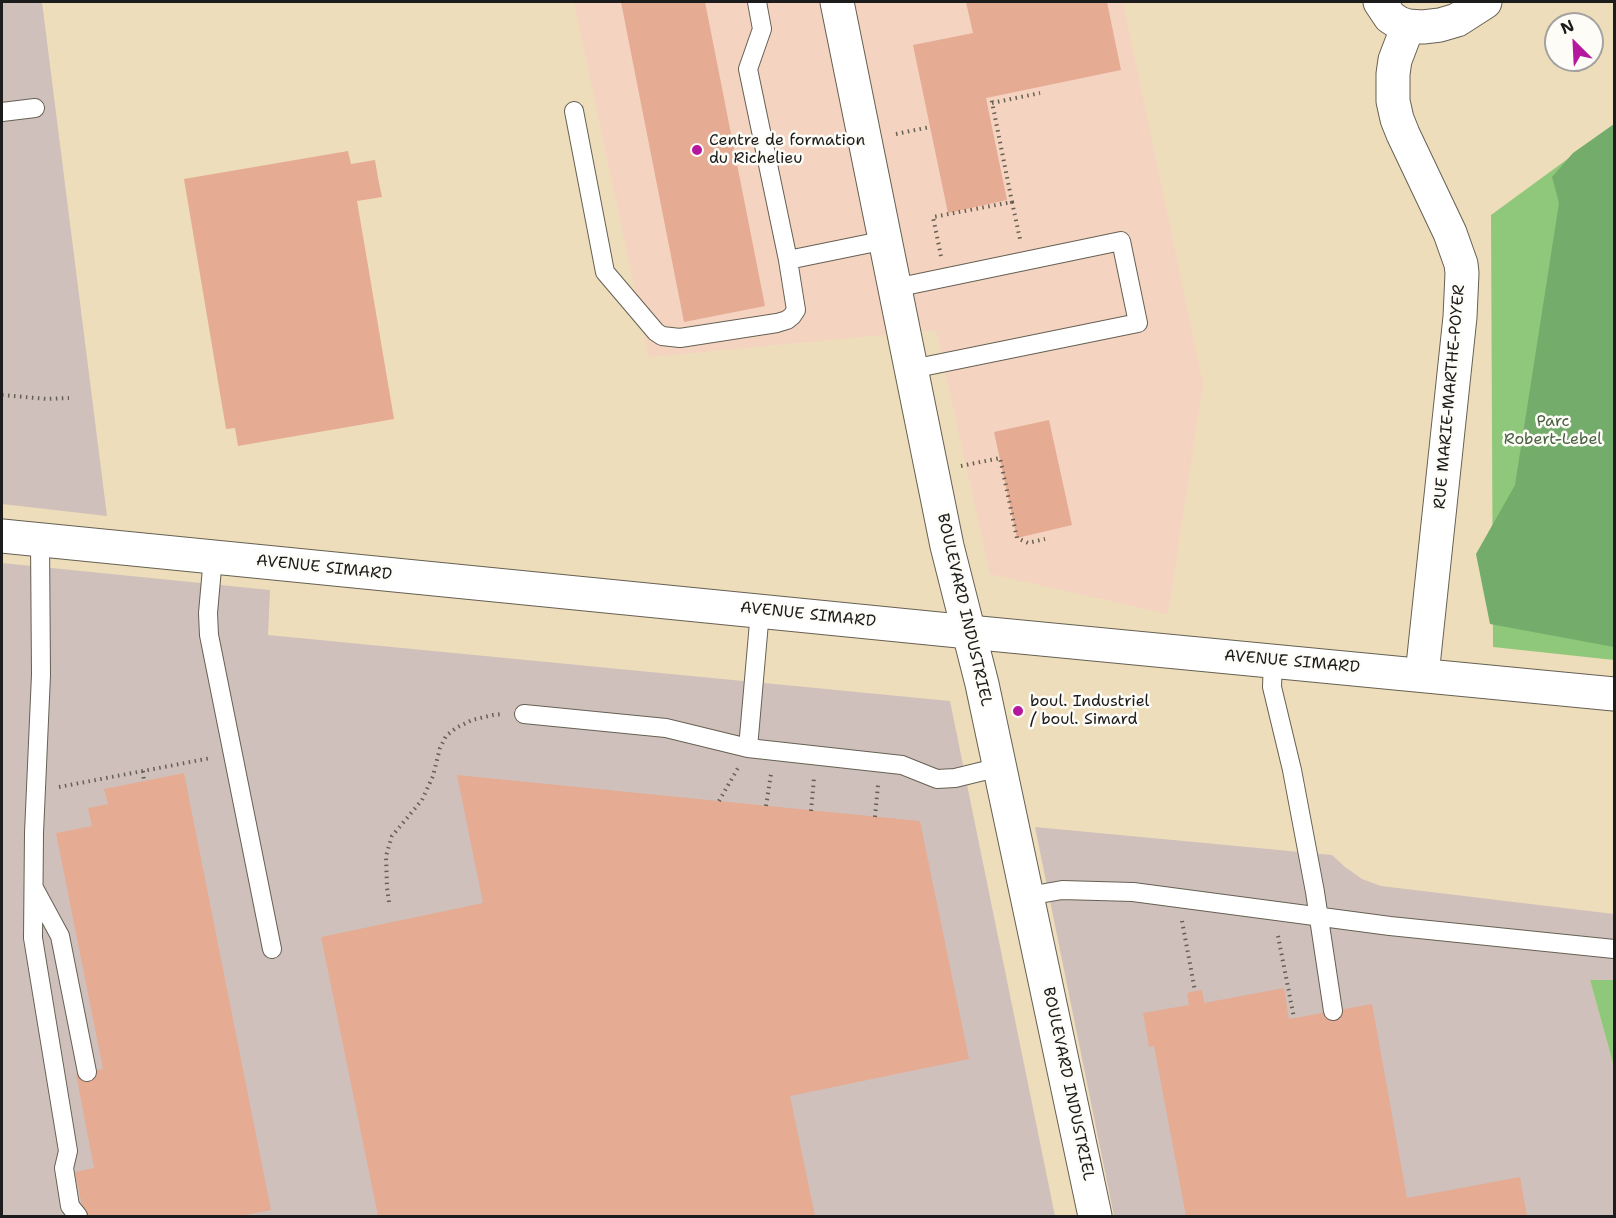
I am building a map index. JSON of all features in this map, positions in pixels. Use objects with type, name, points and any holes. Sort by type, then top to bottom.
[{"type":"street","name":"BOULEVARD INDUSTRIEL","points":[[837,2],[947,546],[1000,767],[1095,1216]]},
{"type":"street","points":[[1380,2],[1390,17],[1399,23],[1423,27],[1457,20],[1485,2]]},
{"type":"street","name":"RUE MARIE-MARTHE-POYER","points":[[1408,26],[1395,60],[1393,100],[1403,134],[1450,233],[1461,264],[1462,284],[1461,317],[1422,675]]},
{"type":"street","name":"AVENUE SIMARD","points":[[2,536],[1614,694]]},
{"type":"lane","points":[[574,111],[604,272],[656,332],[662,336],[680,338],[787,320],[796,310],[788,260],[748,69],[762,29],[757,2]]},
{"type":"lane","points":[[2,112],[35,108]]},
{"type":"lane","points":[[788,260],[886,240]]},
{"type":"lane","points":[[895,288],[1121,241],[1138,323],[912,369]]},
{"type":"lane","points":[[40,540],[41,675],[33,938],[68,1151],[64,1168],[70,1206],[78,1216]]},
{"type":"lane","points":[[213,557],[208,613],[210,645],[272,949]]},
{"type":"lane","points":[[748,748],[760,611]]},
{"type":"lane","points":[[1273,660],[1272,687],[1292,770],[1319,917],[1333,1011]]},
{"type":"lane","points":[[524,714],[666,728],[748,748],[902,765],[937,779],[955,778],[1000,767]]},
{"type":"lane","points":[[33,886],[60,936],[87,1072]]},
{"type":"lane","points":[[1028,896],[1062,890],[1132,892],[1319,917],[1614,949]]},
{"type":"path","points":[[992,103],[1041,93]]},
{"type":"path","points":[[991,96],[1024,261]]},
{"type":"path","points":[[890,135],[930,127]]},
{"type":"path","points":[[945,278],[933,217],[1012,202]]},
{"type":"path","points":[[2,395],[47,399],[69,398]]},
{"type":"path","points":[[958,467],[1000,458],[1017,537],[1028,543],[1046,539]]},
{"type":"path","points":[[389,902],[386,856],[392,836],[422,800],[433,776],[440,748],[446,736],[472,720],[493,715],[524,714]]},
{"type":"path","points":[[86,782],[217,757]]},
{"type":"path","points":[[143,771],[144,781]]},
{"type":"path","points":[[718,801],[730,783]]},
{"type":"path","points":[[766,806],[768,788]]},
{"type":"path","points":[[811,811],[812,792]]},
{"type":"path","points":[[875,817],[877,799]]},
{"type":"path","points":[[1185,937],[1196,991]]},
{"type":"path","points":[[1280,948],[1294,1018]]},
{"type":"shaded area","points":[[2,2],[42,2],[107,516],[2,504]]},
{"type":"shaded area","points":[[574,2],[1123,2],[1203,384],[1168,614],[990,574],[936,330],[649,357]]},
{"type":"shaded area","points":[[2,563],[270,590],[268,635],[950,701],[1055,1216],[2,1216]]},
{"type":"shaded area","points":[[1035,827],[1332,855],[1362,879],[1381,886],[1614,914],[1614,980],[1590,980],[1614,1067],[1614,1216],[1114,1216]]},
{"type":"green space","name":"Parc Robert-Lebel","points":[[1614,124],[1614,647],[1490,624],[1476,554],[1515,485],[1559,203],[1552,177],[1573,153]]},
{"type":"green space","name":"Parc Robert-Lebel","points":[[1614,125],[1614,660],[1493,647],[1491,215]]},
{"type":"green space","points":[[1590,980],[1614,980],[1614,1067]]},
{"type":"building","points":[[621,2],[705,2],[765,306],[684,322]]},
{"type":"building","points":[[966,2],[1107,2],[1121,70],[986,98],[1007,200],[948,213],[913,45],[973,33]]},
{"type":"building","points":[[348,151],[351,164],[375,160],[382,197],[357,201],[394,419],[238,446],[235,428],[226,429],[184,179]]},
{"type":"building","points":[[1049,420],[1072,525],[1017,538],[994,432]]},
{"type":"building","points":[[184,773],[271,1210],[240,1216],[84,1216],[75,1172],[94,1168],[76,1074],[103,1069],[56,833],[92,826],[88,808],[108,804],[104,789]]},
{"type":"building","points":[[457,775],[920,821],[969,1059],[790,1096],[815,1216],[378,1216],[321,937],[483,903]]},
{"type":"building","points":[[1284,988],[1289,1019],[1372,1004],[1407,1198],[1520,1177],[1527,1216],[1186,1216],[1154,1046],[1149,1047],[1143,1013],[1189,1005],[1187,993],[1195,991],[1202,990],[1204,1003]]},
{"type":"place","name":"Centre de formation du Richelieu","points":[[697,150]]},
{"type":"place","name":"boul. Industriel / boul. Simard","points":[[1018,711]]}]
